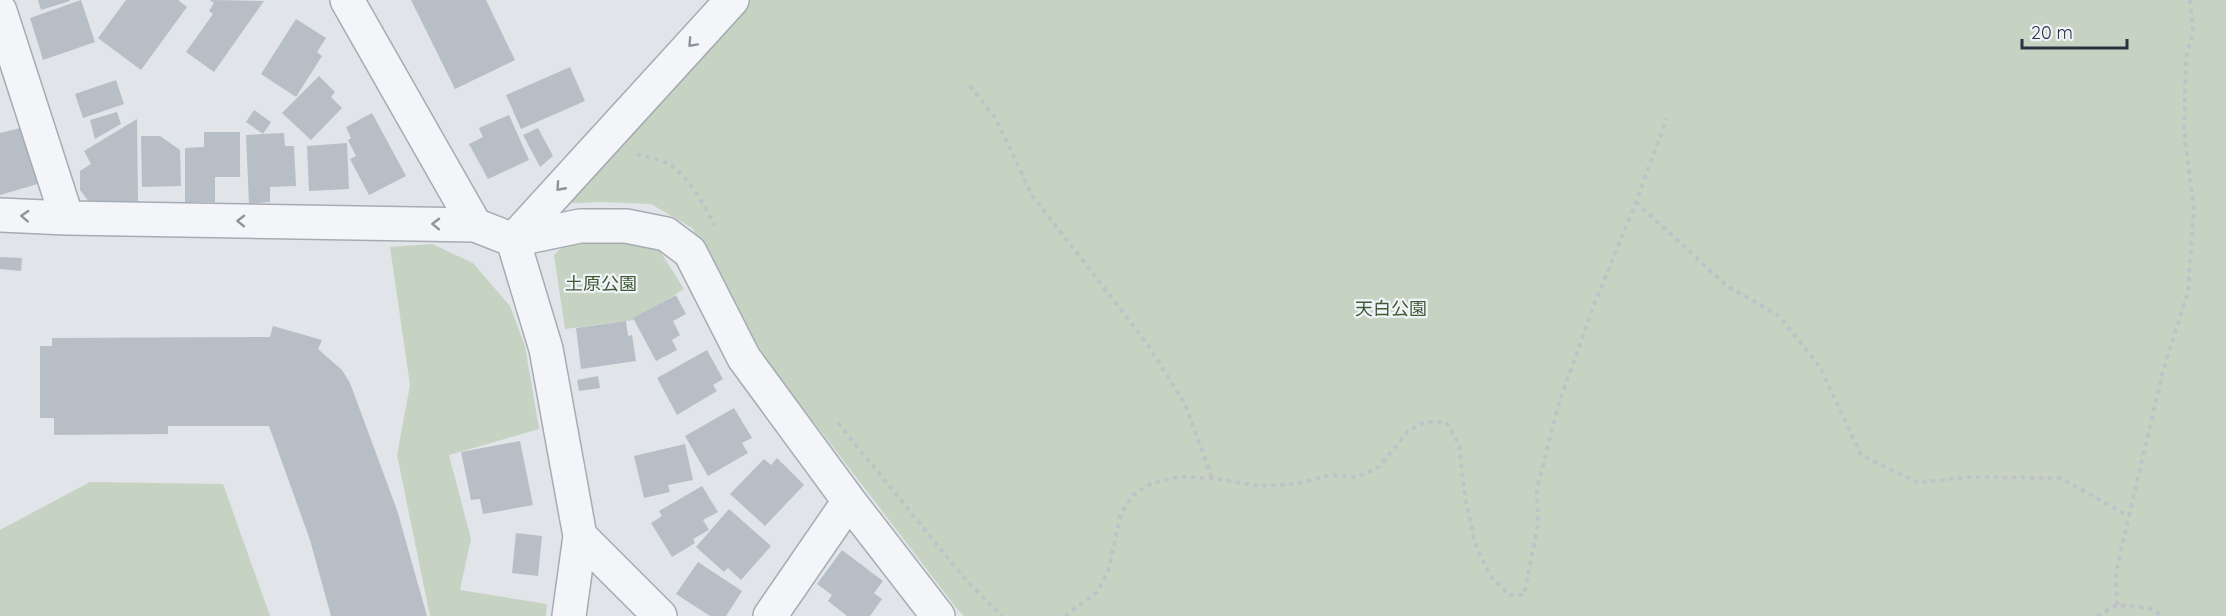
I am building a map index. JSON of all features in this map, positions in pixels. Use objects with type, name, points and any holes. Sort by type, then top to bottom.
[{"type":"street","points":[[346,0],[475,225]]},
{"type":"street","points":[[513,240],[732,0]]},
{"type":"street","points":[[0,10],[67,218]]},
{"type":"street","points":[[0,215],[475,225],[513,240],[580,226],[626,226],[666,234],[690,252],[744,358],[849,501],[938,616]]},
{"type":"street","points":[[513,240],[546,349],[580,536],[569,616]]},
{"type":"street","points":[[770,616],[849,501]]},
{"type":"street","points":[[580,536],[660,616]]},
{"type":"path","points":[[2117,605],[2116,573],[2163,371],[2188,292],[2194,209],[2184,131],[2187,58],[2193,32],[2190,0]]},
{"type":"path","points":[[970,86],[996,119],[1032,195],[1146,342],[1185,404],[1212,478]]},
{"type":"path","points":[[1065,616],[1097,592],[1108,572],[1121,513],[1133,495],[1152,483],[1178,477],[1212,478],[1259,486],[1296,484],[1330,475],[1357,477],[1379,467],[1408,431],[1425,422],[1446,422],[1459,444],[1465,497],[1475,543],[1490,576],[1510,595],[1524,595],[1538,524],[1537,488],[1559,403],[1592,310],[1667,118]]},
{"type":"path","points":[[593,151],[635,154],[669,164],[689,183],[709,214],[718,235]]},
{"type":"path","points":[[1636,202],[1726,286],[1779,316],[1820,367],[1861,455],[1919,483],[1968,477],[2061,478],[2129,516]]},
{"type":"path","points":[[832,416],[965,579],[1002,616]]},
{"type":"path","points":[[2097,616],[2117,605],[2149,608],[2164,616]]},
{"type":"green space","name":"天白公園","points":[[750,0],[2226,0],[2226,616],[964,616],[768,362],[729,298],[692,228],[651,204],[600,202],[556,204]]},
{"type":"green space","name":"土原公園","points":[[568,241],[618,241],[660,251],[684,289],[634,320],[565,329],[554,255]]},
{"type":"green space","points":[[432,244],[473,263],[510,306],[525,346],[539,429],[449,455],[471,539],[460,590],[547,604],[546,616],[430,616],[397,455],[410,385],[390,247]]},
{"type":"green space","points":[[90,482],[223,484],[270,616],[0,616],[0,530]]},
{"type":"building","points":[[38,0],[70,0],[70,1],[41,10]]},
{"type":"building","points":[[81,0],[95,42],[43,60],[30,18]]},
{"type":"building","points":[[126,0],[178,0],[187,7],[141,70],[98,38]]},
{"type":"building","points":[[210,0],[264,1],[214,72],[186,52],[213,14],[209,11],[214,3]]},
{"type":"building","points":[[411,0],[486,0],[515,60],[455,89]]},
{"type":"building","points":[[296,19],[326,38],[317,52],[322,56],[296,97],[261,74]]},
{"type":"building","points":[[570,67],[585,101],[521,129],[506,95]]},
{"type":"building","points":[[319,76],[335,92],[331,97],[342,108],[311,140],[282,113]]},
{"type":"building","points":[[116,80],[124,104],[83,118],[75,94]]},
{"type":"building","points":[[254,110],[271,122],[263,134],[246,122]]},
{"type":"building","points":[[117,112],[121,124],[95,139],[90,120]]},
{"type":"building","points":[[372,113],[406,176],[369,195],[350,159],[356,156],[348,140],[351,138],[346,127]]},
{"type":"building","points":[[509,115],[529,160],[488,179],[469,144],[483,137],[479,128]]},
{"type":"building","points":[[137,119],[138,202],[89,202],[80,190],[80,171],[91,164],[84,151]]},
{"type":"building","points":[[32,125],[48,181],[0,195],[0,133]]},
{"type":"building","points":[[538,128],[553,156],[540,167],[523,135]]},
{"type":"building","points":[[204,132],[240,132],[240,177],[215,177],[215,202],[185,202],[185,148],[204,147]]},
{"type":"building","points":[[284,133],[285,146],[294,146],[296,186],[270,187],[270,202],[249,204],[246,135]]},
{"type":"building","points":[[141,136],[160,136],[180,150],[181,186],[142,187]]},
{"type":"building","points":[[347,143],[349,189],[309,191],[307,146]]},
{"type":"building","points":[[0,257],[22,258],[21,271],[0,269]]},
{"type":"building","points":[[676,295],[686,314],[673,321],[680,335],[672,340],[677,350],[656,361],[633,318]]},
{"type":"building","points":[[626,321],[628,336],[632,335],[636,361],[581,369],[576,328]]},
{"type":"building","points":[[273,326],[322,340],[318,349],[342,370],[350,383],[397,510],[427,616],[331,616],[310,540],[269,426],[168,426],[168,434],[54,435],[54,418],[40,418],[40,346],[52,346],[52,338],[270,337]]},
{"type":"building","points":[[707,350],[723,379],[713,385],[717,391],[677,415],[657,378]]},
{"type":"building","points":[[598,376],[600,388],[579,391],[577,380]]},
{"type":"building","points":[[734,408],[752,438],[742,443],[748,453],[708,476],[685,436]]},
{"type":"building","points":[[520,441],[533,505],[483,514],[480,499],[471,500],[461,452]]},
{"type":"building","points":[[685,444],[693,480],[668,485],[670,492],[644,498],[634,456]]},
{"type":"building","points":[[777,458],[804,485],[765,526],[730,494],[764,459],[771,465]]},
{"type":"building","points":[[702,486],[718,512],[703,520],[709,530],[693,539],[695,543],[672,557],[651,523],[662,516],[659,511]]},
{"type":"building","points":[[729,509],[771,546],[741,580],[728,568],[724,572],[696,547]]},
{"type":"building","points":[[516,533],[542,536],[538,576],[512,573]]},
{"type":"building","points":[[842,550],[883,581],[874,593],[882,599],[870,616],[847,616],[828,601],[832,595],[817,584]]},
{"type":"building","points":[[698,562],[742,591],[726,616],[710,616],[676,594]]}]
